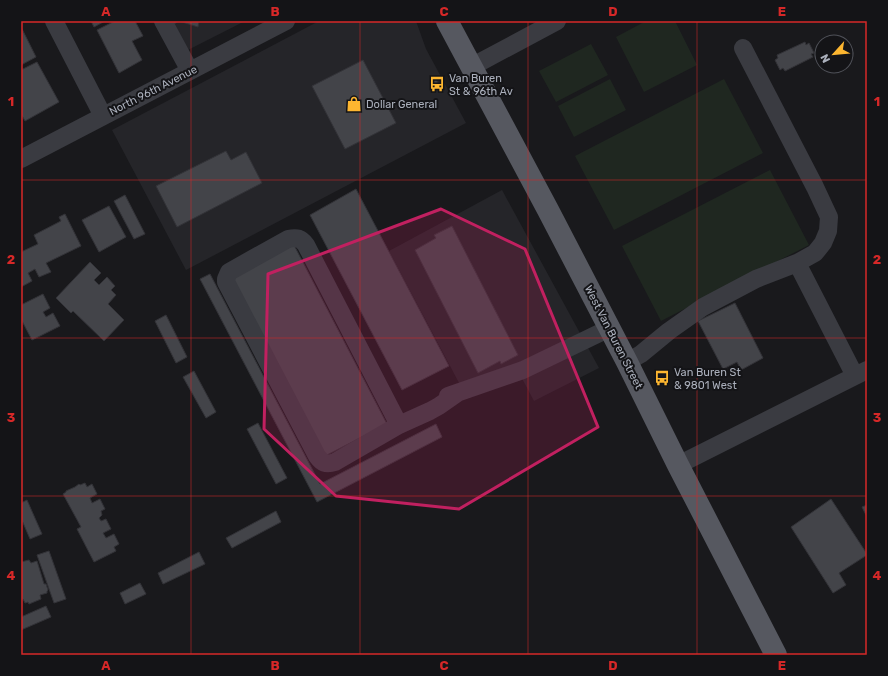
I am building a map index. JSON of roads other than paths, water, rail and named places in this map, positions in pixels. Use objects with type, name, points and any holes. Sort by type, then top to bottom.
[{"type":"main road","name":"West Van Buren Street","points":[[447,21],[610,328],[678,465],[776,655]]},
{"type":"street","points":[[54,21],[103,116]]},
{"type":"street","points":[[163,21],[190,71]]},
{"type":"street","name":"North 96th Avenue","points":[[21,159],[286,21]]},
{"type":"street","points":[[471,67],[557,21]]},
{"type":"street","points":[[627,362],[641,354],[703,306],[756,279],[797,264],[815,253],[823,243],[828,231],[828,217],[815,187],[743,48]]},
{"type":"street","points":[[399,425],[306,245],[302,240],[294,238],[288,239],[229,272],[226,282],[317,456],[321,461],[326,463],[335,462],[399,425],[425,404],[523,370],[610,328]]},
{"type":"street","points":[[678,465],[861,373],[797,264]]},
{"type":"place","name":"Van Buren St & 96th Av","points":[[437,84]]},
{"type":"place","name":"Dollar General","points":[[354,104]]},
{"type":"place","name":"Van Buren St & 9801 West","points":[[662,378]]}]
